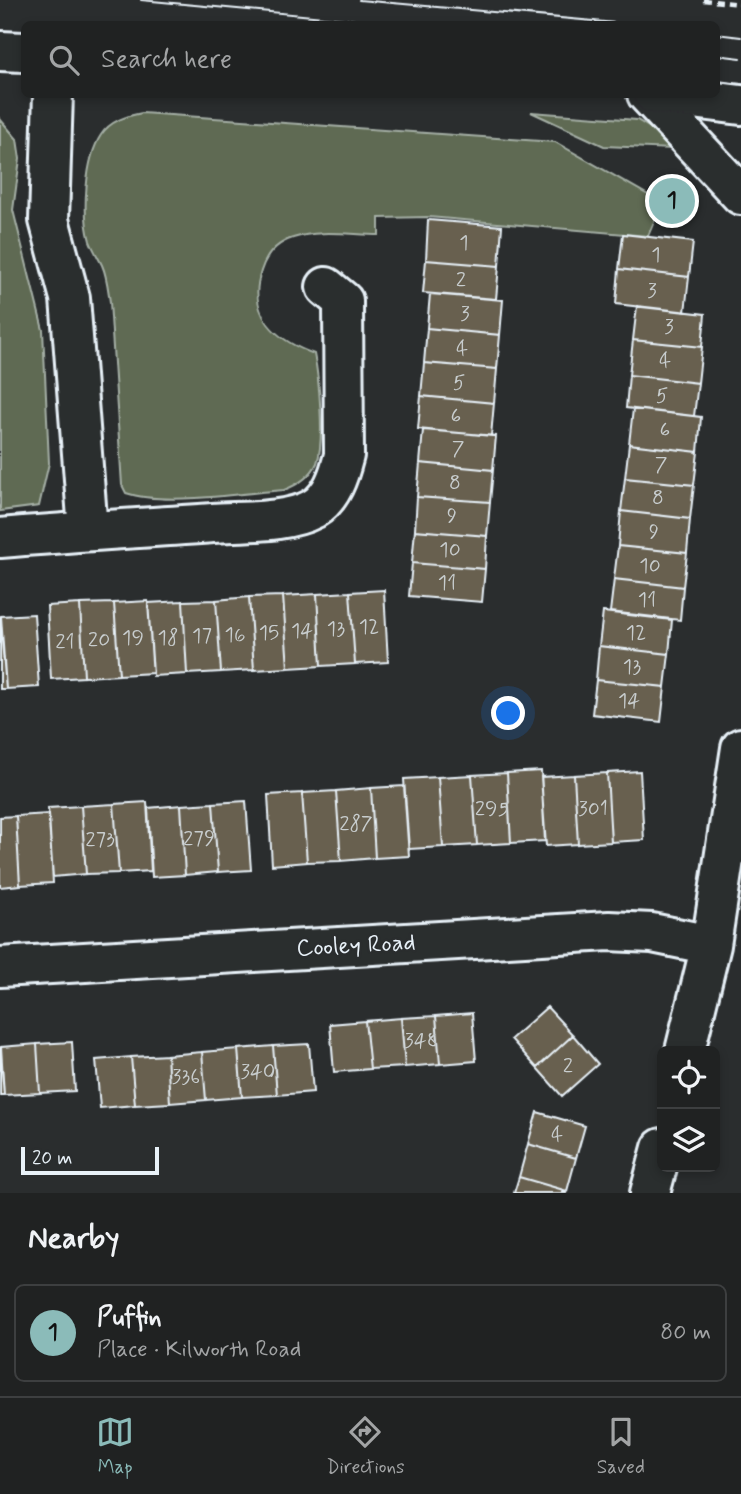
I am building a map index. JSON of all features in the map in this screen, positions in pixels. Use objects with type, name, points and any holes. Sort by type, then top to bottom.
[{"type":"street","points":[[0,51],[21,52]]},
{"type":"street","points":[[52,98],[49,220],[69,298],[88,531]]},
{"type":"street","points":[[652,98],[741,195]]},
{"type":"street","points":[[685,98],[741,105]]},
{"type":"street","points":[[0,538],[298,516],[316,507],[330,493],[339,475],[344,455],[343,301],[326,287]]},
{"type":"street","points":[[686,1046],[711,944],[741,748]]},
{"type":"street","name":"Cooley Road","points":[[0,967],[610,931],[652,933],[711,944]]},
{"type":"street","points":[[650,1193],[657,1167]]},
{"type":"path","points":[[703,0],[741,4]]},
{"type":"green space","points":[[531,112],[637,120],[662,135],[672,149],[604,146]]},
{"type":"green space","points":[[142,113],[555,142],[662,203],[648,236],[429,217],[379,218],[379,235],[314,234],[282,243],[273,250],[263,265],[258,301],[268,324],[277,333],[314,354],[321,425],[317,463],[303,480],[284,490],[182,499],[142,497],[126,493],[122,485],[110,302],[104,269],[90,241],[86,216],[86,187],[91,158],[101,135],[119,120]]},
{"type":"green space","points":[[0,119],[17,139],[20,159],[13,210],[43,330],[49,463],[39,506],[0,511]]},
{"type":"building","points":[[428,220],[502,226],[499,266],[426,260]]},
{"type":"building","points":[[623,234],[693,242],[689,277],[619,269]]},
{"type":"building","points":[[426,260],[499,266],[496,299],[423,293]]},
{"type":"building","points":[[619,269],[689,277],[685,312],[616,304]]},
{"type":"building","points":[[430,294],[503,300],[500,335],[427,328]]},
{"type":"building","points":[[637,306],[705,314],[702,347],[633,340]]},
{"type":"building","points":[[427,328],[500,335],[497,369],[424,363]]},
{"type":"building","points":[[633,340],[702,347],[698,383],[629,375]]},
{"type":"building","points":[[424,363],[497,369],[494,403],[421,396]]},
{"type":"building","points":[[629,375],[698,383],[694,416],[626,408]]},
{"type":"building","points":[[421,396],[494,403],[491,436],[418,429]]},
{"type":"building","points":[[633,409],[701,417],[698,452],[629,444]]},
{"type":"building","points":[[423,430],[496,436],[493,470],[420,463]]},
{"type":"building","points":[[629,444],[698,452],[694,485],[625,478]]},
{"type":"building","points":[[420,463],[493,470],[490,502],[417,497]]},
{"type":"building","points":[[625,478],[694,485],[690,519],[621,511]]},
{"type":"building","points":[[417,497],[490,502],[487,536],[415,530]]},
{"type":"building","points":[[621,511],[690,519],[687,553],[618,546]]},
{"type":"building","points":[[415,530],[487,536],[485,569],[412,563]]},
{"type":"building","points":[[618,546],[687,553],[683,587],[614,579]]},
{"type":"building","points":[[412,563],[485,569],[482,602],[409,596]]},
{"type":"building","points":[[614,579],[683,587],[680,620],[610,612]]},
{"type":"building","points":[[384,590],[388,662],[355,664],[350,592]]},
{"type":"building","points":[[350,592],[355,664],[321,666],[317,594]]},
{"type":"building","points":[[317,594],[321,666],[288,668],[283,596]]},
{"type":"building","points":[[283,596],[288,668],[254,670],[249,597]]},
{"type":"building","points":[[249,597],[254,670],[221,672],[216,600]]},
{"type":"building","points":[[216,600],[221,672],[187,674],[183,601]]},
{"type":"building","points":[[148,601],[153,673],[119,675],[114,603]]},
{"type":"building","points":[[183,601],[187,674],[153,676],[148,603]]},
{"type":"building","points":[[114,603],[119,675],[84,677],[80,604]]},
{"type":"building","points":[[80,604],[84,677],[51,679],[47,606]]},
{"type":"building","points":[[603,612],[672,620],[669,654],[599,646]]},
{"type":"building","points":[[34,614],[39,687],[6,689],[1,616]]},
{"type":"building","points":[[0,616],[6,689],[0,689]]},
{"type":"building","points":[[599,646],[669,654],[665,687],[596,680]]},
{"type":"building","points":[[596,680],[665,687],[661,722],[592,714]]},
{"type":"building","points":[[541,771],[545,841],[511,843],[507,773]]},
{"type":"building","points":[[640,771],[644,840],[611,842],[607,773]]},
{"type":"building","points":[[507,773],[511,843],[477,845],[472,775]]},
{"type":"building","points":[[607,773],[611,842],[578,844],[574,775]]},
{"type":"building","points":[[472,775],[477,845],[443,847],[438,777]]},
{"type":"building","points":[[574,775],[578,844],[546,846],[541,777]]},
{"type":"building","points":[[438,777],[443,847],[409,849],[404,779]]},
{"type":"building","points":[[404,786],[409,856],[375,858],[371,788]]},
{"type":"building","points":[[371,788],[375,858],[341,861],[336,791]]},
{"type":"building","points":[[336,791],[341,861],[307,862],[302,793]]},
{"type":"building","points":[[302,793],[307,862],[272,865],[268,795]]},
{"type":"building","points":[[246,801],[251,870],[218,872],[213,803]]},
{"type":"building","points":[[147,802],[151,871],[119,873],[114,804]]},
{"type":"building","points":[[213,803],[218,872],[185,875],[181,805]]},
{"type":"building","points":[[114,804],[119,873],[86,874],[81,806]]},
{"type":"building","points":[[181,805],[185,875],[152,877],[148,808]]},
{"type":"building","points":[[81,806],[86,874],[53,877],[48,808]]},
{"type":"building","points":[[49,814],[53,883],[20,885],[16,816]]},
{"type":"building","points":[[16,816],[20,885],[0,887],[0,817]]},
{"type":"building","points":[[547,1007],[573,1035],[537,1068],[511,1039]]},
{"type":"building","points":[[472,1013],[476,1061],[440,1064],[436,1016]]},
{"type":"building","points":[[436,1016],[440,1064],[405,1067],[401,1018]]},
{"type":"building","points":[[401,1018],[405,1067],[370,1069],[365,1021]]},
{"type":"building","points":[[365,1021],[370,1069],[334,1072],[330,1024]]},
{"type":"building","points":[[573,1035],[598,1064],[562,1096],[537,1068]]},
{"type":"building","points":[[72,1042],[75,1091],[40,1093],[37,1044]]},
{"type":"building","points":[[37,1044],[40,1093],[4,1095],[1,1047]]},
{"type":"building","points":[[309,1044],[313,1092],[277,1095],[273,1046]]},
{"type":"building","points":[[273,1046],[277,1095],[242,1097],[238,1049]]},
{"type":"building","points":[[0,1047],[4,1095],[0,1095]]},
{"type":"building","points":[[238,1049],[242,1097],[206,1100],[202,1052]]},
{"type":"building","points":[[202,1052],[206,1100],[170,1103],[167,1055]]},
{"type":"building","points":[[167,1055],[170,1103],[135,1105],[131,1057]]},
{"type":"building","points":[[131,1057],[135,1105],[100,1108],[96,1060]]},
{"type":"building","points":[[537,1112],[585,1126],[576,1158],[528,1144]]},
{"type":"building","points":[[528,1144],[576,1158],[567,1191],[519,1177]]},
{"type":"building","points":[[519,1177],[567,1191],[514,1193]]},
{"type":"tram line","points":[[141,0],[366,21]]},
{"type":"tram line","points":[[359,0],[594,21]]},
{"type":"tram line","points":[[720,34],[741,37]]},
{"type":"tram line","points":[[720,55],[741,58]]},
{"type":"place","name":"Puffin","points":[[672,201]]}]
